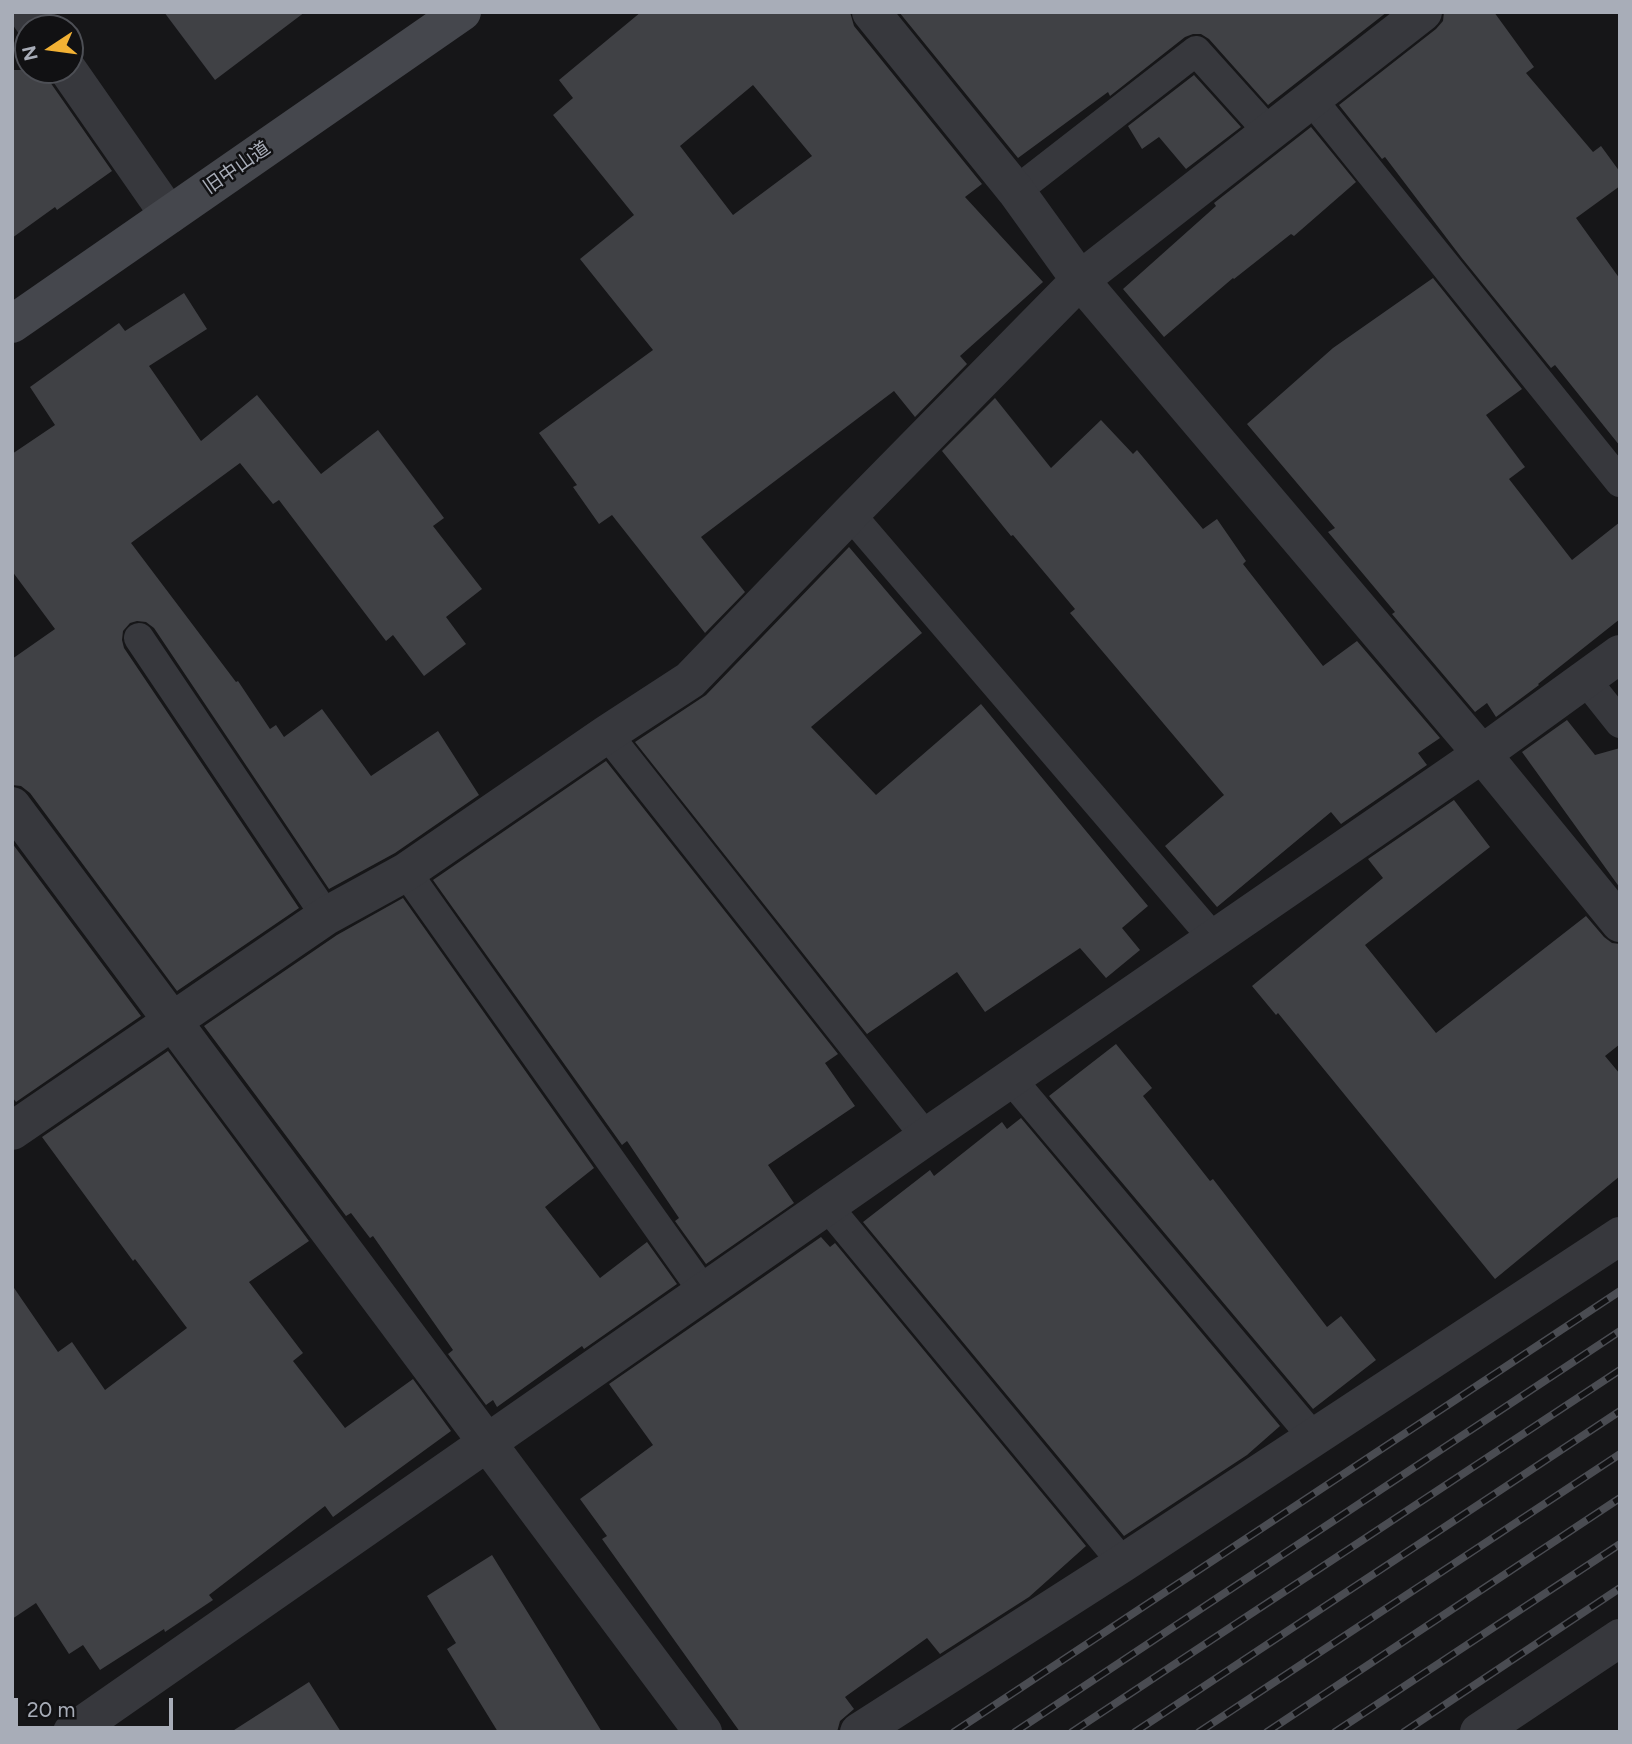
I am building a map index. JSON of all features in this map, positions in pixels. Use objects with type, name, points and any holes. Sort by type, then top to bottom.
[{"type":"main road","name":"旧中山道","points":[[12,324],[463,12]]},
{"type":"street","points":[[871,12],[1016,191],[1080,280],[1482,754],[1620,923]]},
{"type":"street","points":[[12,1131],[326,916],[406,872],[690,680],[1080,280],[1423,12]]},
{"type":"street","points":[[78,84],[169,215]]},
{"type":"street","points":[[72,1732],[926,1137],[1482,754],[1620,653]]},
{"type":"street","points":[[12,806],[702,1732]]},
{"type":"street","points":[[859,1732],[1123,1563],[1620,1236]]},
{"type":"street","points":[[1479,1732],[1620,1638]]},
{"type":"lane","points":[[1016,191],[1196,51],[1269,132]]},
{"type":"lane","points":[[1312,100],[1620,482]]},
{"type":"lane","points":[[850,514],[1214,939]]},
{"type":"lane","points":[[139,638],[326,916]]},
{"type":"lane","points":[[1585,679],[1620,723]]},
{"type":"lane","points":[[607,734],[926,1137]]},
{"type":"lane","points":[[406,872],[704,1292]]},
{"type":"lane","points":[[1010,1079],[1313,1437]]},
{"type":"lane","points":[[827,1206],[1123,1563]]},
{"type":"building","points":[[164,12],[305,12],[215,80]]},
{"type":"building","points":[[641,12],[850,12],[854,26],[982,184],[965,197],[1043,282],[960,356],[967,364],[915,417],[894,391],[701,537],[745,592],[705,633],[612,515],[599,524],[573,487],[577,485],[539,433],[653,350],[580,259],[634,215],[553,115],[573,98],[559,80]],"holes":[[[753,85],[812,156],[733,215],[680,146]]]},
{"type":"building","points":[[899,12],[1387,12],[1268,105],[1209,39],[1201,34],[1185,37],[1110,96],[1108,92],[1018,158]]},
{"type":"building","points":[[1444,12],[1494,12],[1534,67],[1526,73],[1593,152],[1601,146],[1620,172],[1620,186],[1576,218],[1620,279],[1620,446],[1555,365],[1551,368],[1461,257],[1385,157],[1382,159],[1339,105],[1436,29],[1443,21]]},
{"type":"building","points":[[14,70],[14,84],[51,84],[112,171],[12,238]]},
{"type":"building","points":[[1194,75],[1241,127],[1186,169],[1159,137],[1142,149],[1128,126]]},
{"type":"building","points":[[1311,127],[1356,182],[1294,236],[1291,234],[1233,278],[1164,337],[1123,289],[1216,206],[1214,203]]},
{"type":"building","points":[[1433,278],[1522,389],[1486,415],[1525,467],[1509,479],[1572,560],[1620,522],[1620,619],[1496,717],[1487,703],[1475,712],[1392,614],[1395,612],[1328,532],[1335,528],[1247,424],[1333,348]]},
{"type":"building","points":[[184,293],[207,329],[149,366],[201,441],[257,395],[321,474],[378,430],[444,518],[433,526],[482,589],[446,617],[466,644],[424,676],[393,635],[386,641],[279,500],[273,504],[240,463],[131,543],[236,682],[238,681],[270,729],[276,725],[284,737],[322,709],[371,776],[438,731],[479,795],[395,853],[329,889],[154,628],[146,622],[130,623],[123,631],[124,648],[299,908],[177,991],[30,793],[21,786],[12,785],[12,659],[55,629],[12,571],[12,454],[55,425],[30,387],[119,323],[125,331]]},
{"type":"building","points":[[995,398],[1051,468],[1101,420],[1133,454],[1137,450],[1203,529],[1217,519],[1246,561],[1243,564],[1323,666],[1357,641],[1440,738],[1418,753],[1427,765],[1341,824],[1331,812],[1217,907],[1165,846],[1224,795],[1070,613],[1075,609],[942,451]]},
{"type":"building","points":[[849,547],[922,633],[811,727],[876,795],[981,704],[1148,906],[1122,928],[1140,950],[1106,978],[1080,948],[985,1012],[957,972],[867,1034],[635,742],[706,695]]},
{"type":"building","points":[[1567,720],[1595,755],[1620,748],[1620,888],[1522,752]]},
{"type":"building","points":[[606,761],[838,1054],[825,1063],[855,1106],[768,1165],[794,1203],[706,1264],[675,1221],[679,1218],[627,1141],[622,1145],[433,880]]},
{"type":"building","points":[[1454,800],[1490,847],[1365,945],[1436,1033],[1586,916],[1604,937],[1612,943],[1620,944],[1620,1044],[1605,1056],[1620,1074],[1620,1176],[1495,1279],[1278,1013],[1276,1015],[1252,986],[1383,878],[1368,859]]},
{"type":"building","points":[[12,843],[141,1016],[16,1102],[12,1097]]},
{"type":"building","points":[[403,898],[594,1168],[545,1207],[600,1278],[647,1242],[677,1284],[584,1349],[582,1346],[497,1407],[493,1400],[486,1405],[448,1354],[453,1350],[373,1236],[370,1238],[351,1213],[346,1216],[204,1026],[337,935]]},
{"type":"building","points":[[1116,1044],[1152,1088],[1143,1096],[1210,1181],[1213,1179],[1327,1327],[1341,1316],[1376,1360],[1313,1409],[1049,1096]]},
{"type":"building","points":[[168,1051],[309,1241],[249,1282],[303,1353],[293,1361],[345,1428],[413,1379],[451,1431],[333,1517],[325,1506],[209,1595],[213,1600],[100,1670],[83,1645],[69,1654],[36,1603],[12,1619],[12,1285],[58,1352],[72,1342],[105,1390],[187,1328],[135,1259],[133,1261],[42,1137]]},
{"type":"building","points":[[1021,1118],[1280,1426],[1247,1455],[1124,1536],[863,1222],[930,1170],[934,1176],[1002,1122],[1007,1129]]},
{"type":"building","points":[[821,1237],[830,1247],[835,1243],[1086,1546],[1029,1597],[940,1654],[927,1638],[845,1697],[854,1709],[840,1721],[837,1732],[740,1732],[602,1539],[607,1536],[580,1499],[653,1445],[609,1384]]},
{"type":"building","points":[[492,1555],[602,1732],[498,1732],[447,1649],[456,1643],[427,1596]]},
{"type":"building","points":[[309,1682],[341,1732],[231,1732]]},
{"type":"railway","points":[[954,1732],[1620,1291]]},
{"type":"railway","points":[[1015,1732],[1620,1331]]},
{"type":"railway","points":[[1072,1732],[1620,1370]]},
{"type":"railway","points":[[1135,1732],[1620,1411]]},
{"type":"railway","points":[[1199,1732],[1620,1454]]},
{"type":"railway","points":[[1267,1732],[1620,1498]]},
{"type":"railway","points":[[1335,1732],[1620,1544]]},
{"type":"railway","points":[[1404,1732],[1620,1588]]}]
